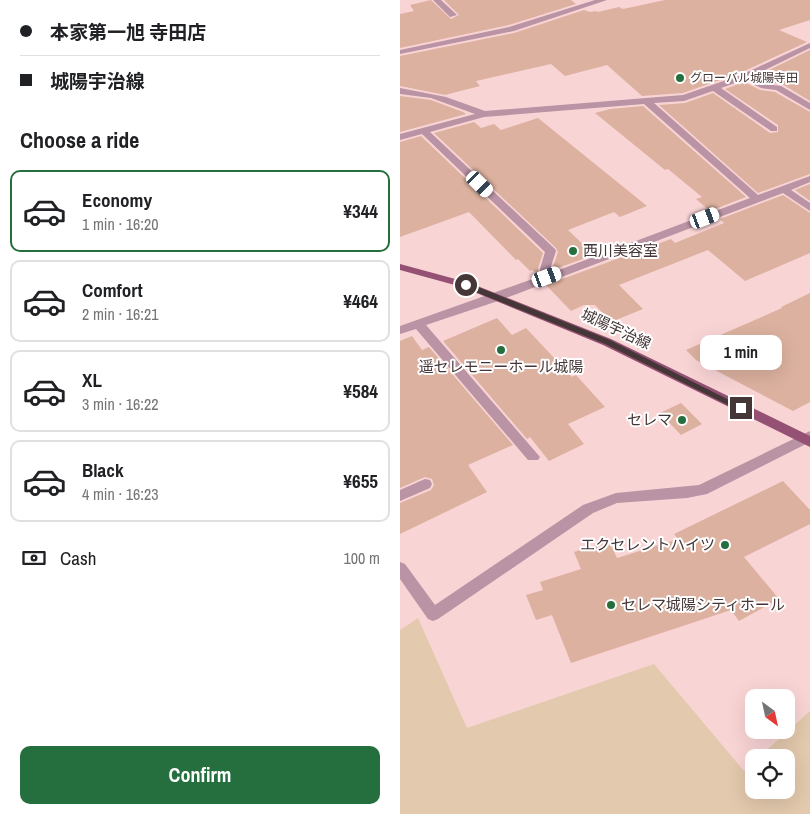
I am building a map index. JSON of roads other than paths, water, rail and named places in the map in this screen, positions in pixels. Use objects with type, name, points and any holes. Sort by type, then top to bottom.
[{"type":"main road","name":"城陽宇治線","points":[[400,267],[466,285],[607,342],[808,439]]},
{"type":"street","points":[[437,0],[453,15]]},
{"type":"street","points":[[400,52],[511,29],[603,0]]},
{"type":"street","points":[[400,137],[484,114],[684,98],[744,77],[810,45]]},
{"type":"street","points":[[744,77],[764,86],[778,88],[810,107]]},
{"type":"street","points":[[715,88],[774,129]]},
{"type":"street","points":[[400,91],[422,93],[456,101],[484,114]]},
{"type":"street","points":[[646,102],[757,198]]},
{"type":"street","points":[[423,130],[551,252],[545,269],[547,277]]},
{"type":"street","points":[[400,330],[497,297],[810,179]]},
{"type":"street","points":[[784,189],[810,208]]},
{"type":"street","points":[[418,323],[533,456]]},
{"type":"street","points":[[400,568],[433,614],[588,509],[616,498],[687,493],[702,490],[808,439]]},
{"type":"street","points":[[400,496],[425,484]]},
{"type":"place","name":"グローバル城陽寺田","points":[[680,78]]},
{"type":"place","name":"西川美容室","points":[[573,251]]},
{"type":"place","name":"遥セレモニーホール城陽","points":[[501,350]]},
{"type":"place","name":"セレマ","points":[[682,420]]},
{"type":"place","name":"エクセレントハイツ","points":[[725,545]]},
{"type":"place","name":"セレマ城陽シティホール","points":[[611,605]]}]
